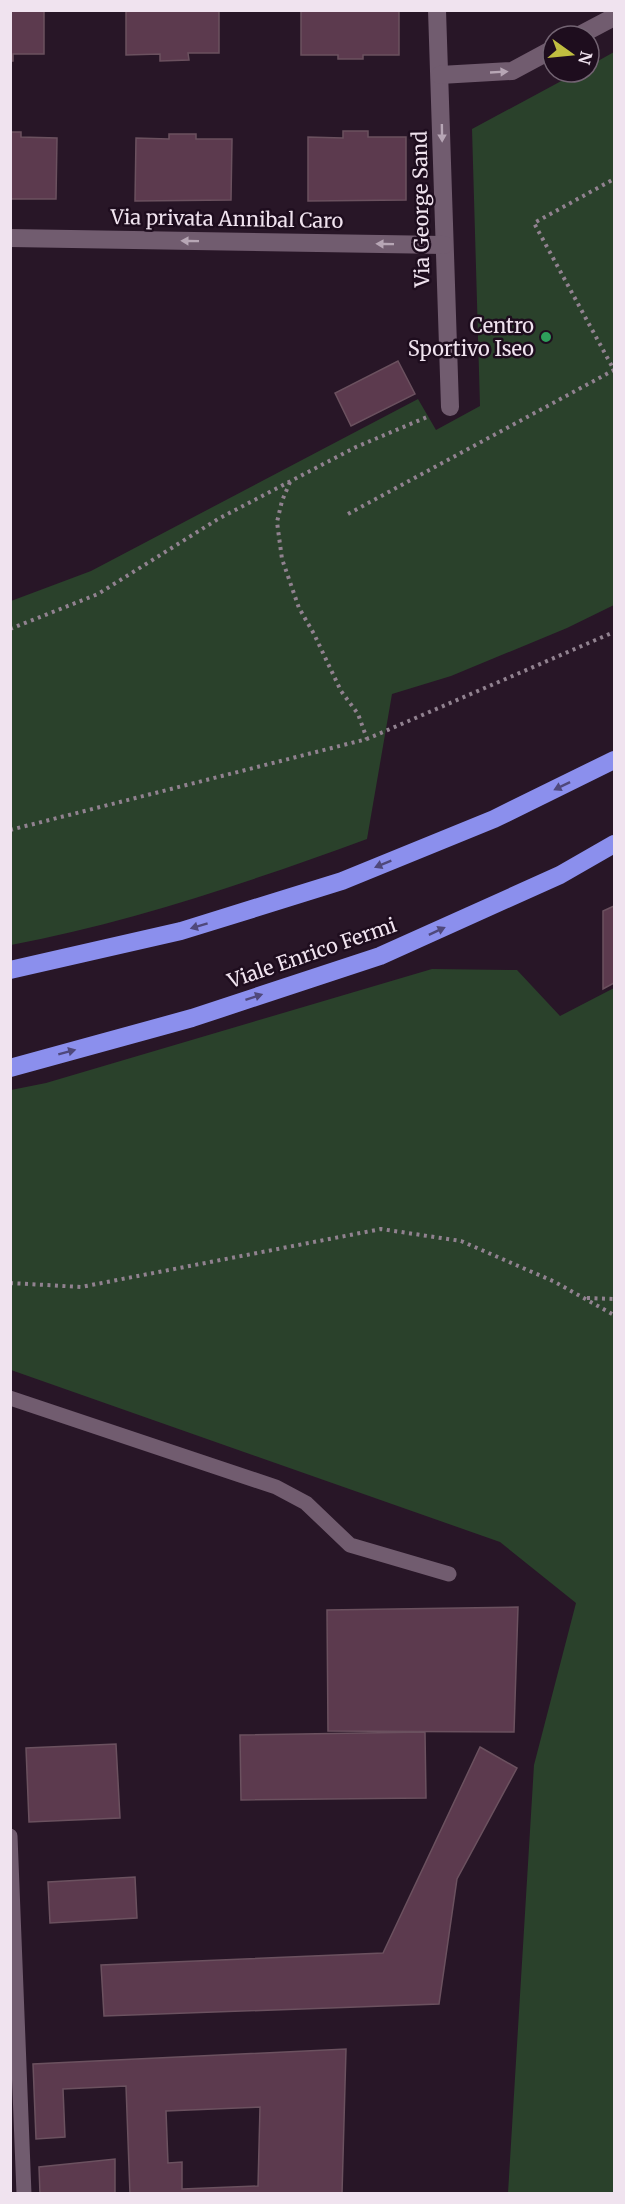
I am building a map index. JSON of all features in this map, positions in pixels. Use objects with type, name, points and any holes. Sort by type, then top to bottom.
[{"type":"highway","points":[[10,970],[181,931],[342,881],[494,819],[615,760]]},
{"type":"highway","name":"Viale Enrico Fermi","points":[[10,1068],[192,1018],[380,956],[560,875],[615,843]]},
{"type":"street","name":"Via George Sand","points":[[437,10],[450,407]]},
{"type":"street","points":[[601,24],[615,17]]},
{"type":"street","points":[[440,75],[512,71],[541,55]]},
{"type":"street","name":"Via privata Annibal Caro","points":[[10,238],[444,245]]},
{"type":"lane","points":[[10,1398],[276,1487],[306,1503],[350,1545],[449,1574]]},
{"type":"lane","points":[[10,1836],[24,2193]]},
{"type":"path","points":[[348,514],[614,370],[534,223],[615,179]]},
{"type":"path","points":[[10,629],[98,594],[218,519],[356,447],[450,407]]},
{"type":"path","points":[[290,482],[277,522],[282,559],[299,608],[341,691],[358,714],[367,740]]},
{"type":"path","points":[[10,830],[367,740],[615,632]]},
{"type":"path","points":[[10,1283],[81,1287],[381,1229],[461,1240],[555,1282],[615,1315]]},
{"type":"path","points":[[583,1297],[615,1299]]},
{"type":"green space","points":[[614,52],[614,605],[567,628],[451,676],[392,694],[367,839],[191,899],[102,925],[11,945],[11,601],[91,571],[418,399],[436,430],[480,406],[472,129],[556,84],[601,84],[601,59]]},
{"type":"green space","points":[[432,969],[517,970],[560,1016],[614,988],[614,2193],[508,2193],[534,1765],[576,1603],[500,1542],[11,1370],[11,1090],[46,1083]]},
{"type":"building","points":[[10,10],[44,10],[44,54],[13,54],[13,61],[10,61]]},
{"type":"building","points":[[126,10],[219,10],[219,53],[188,53],[189,60],[160,61],[160,54],[126,55]]},
{"type":"building","points":[[301,10],[399,10],[399,55],[363,55],[363,59],[338,59],[338,55],[301,55]]},
{"type":"building","points":[[343,131],[368,131],[368,137],[406,137],[406,200],[308,201],[308,137],[343,138]]},
{"type":"building","points":[[10,132],[21,132],[21,137],[57,138],[56,199],[10,199]]},
{"type":"building","points":[[169,134],[196,134],[196,139],[232,139],[231,200],[135,201],[136,138],[169,139]]},
{"type":"building","points":[[398,361],[415,394],[351,426],[335,393]]},
{"type":"building","points":[[614,906],[614,983],[603,989],[603,911]]},
{"type":"building","points":[[518,1607],[514,1732],[328,1731],[327,1610]]},
{"type":"building","points":[[425,1732],[426,1798],[241,1800],[240,1735]]},
{"type":"building","points":[[116,1744],[120,1818],[29,1822],[26,1748]]},
{"type":"building","points":[[480,1747],[517,1768],[457,1879],[439,2004],[104,2016],[101,1965],[383,1953]]},
{"type":"building","points":[[135,1877],[137,1918],[50,1923],[48,1882]]},
{"type":"building","points":[[346,2049],[342,2194],[130,2194],[126,2086],[63,2089],[65,2137],[36,2139],[33,2064]],"holes":[[[260,2107],[258,2186],[182,2189],[182,2162],[168,2163],[166,2111]]]},
{"type":"building","points":[[115,2159],[115,2194],[40,2194],[39,2167]]},
{"type":"place","name":"Centro Sportivo Iseo","points":[[546,337]]}]
